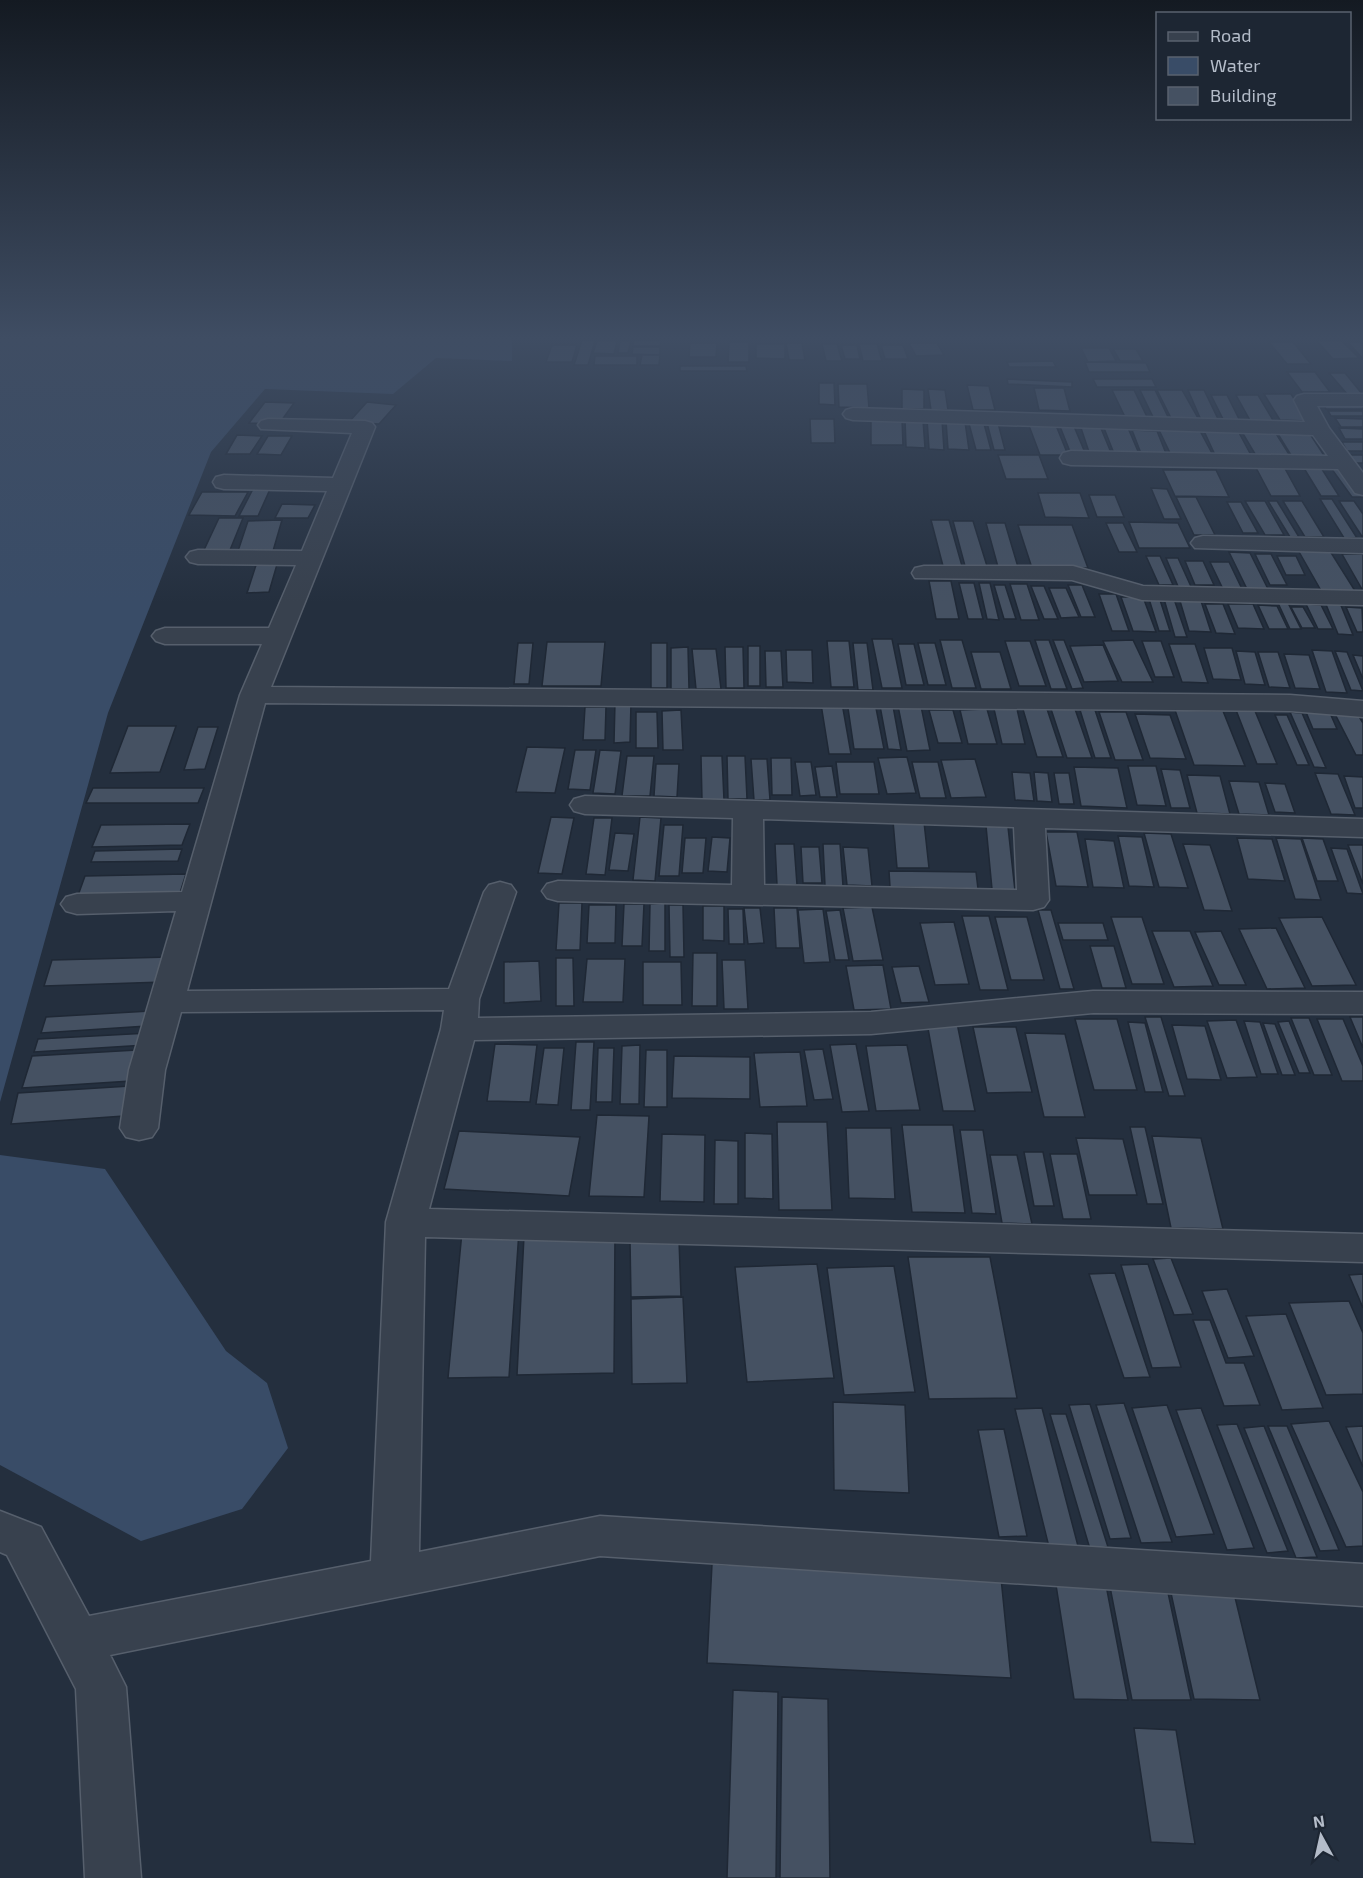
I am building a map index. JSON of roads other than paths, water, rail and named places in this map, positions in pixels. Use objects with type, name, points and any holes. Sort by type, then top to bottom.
[{"type":"street","points":[[139,1128],[147,1070],[254,695],[365,428]]},
{"type":"street","points":[[1276,428],[1318,429],[1363,488]]},
{"type":"street","points":[[1071,458],[1344,464]]},
{"type":"street","points":[[224,482],[340,485]]},
{"type":"street","points":[[1203,543],[1363,546]]},
{"type":"street","points":[[198,557],[310,558]]},
{"type":"street","points":[[924,573],[1073,573],[1142,593],[1363,598]]},
{"type":"street","points":[[165,636],[279,636]]},
{"type":"street","points":[[254,695],[1290,703],[1363,709]]},
{"type":"street","points":[[585,806],[1363,828]]},
{"type":"street","points":[[748,810],[748,895]]},
{"type":"street","points":[[558,891],[1033,900],[1029,819]]},
{"type":"street","points":[[394,1577],[406,1222],[460,1014],[500,892]]},
{"type":"street","points":[[77,904],[196,901]]},
{"type":"street","points":[[167,1002],[460,1014],[871,1023],[1093,1002],[1363,1003]]},
{"type":"street","points":[[406,1222],[1363,1248]]},
{"type":"street","points":[[0,1531],[24,1541],[101,1687],[113,1878]]},
{"type":"street","points":[[77,1640],[600,1536],[1363,1585]]},
{"type":"water","points":[[0,428],[232,428],[211,452],[108,713],[0,1102]]},
{"type":"water","points":[[0,1155],[105,1169],[226,1351],[267,1383],[288,1448],[242,1509],[141,1541],[0,1465]]}]
